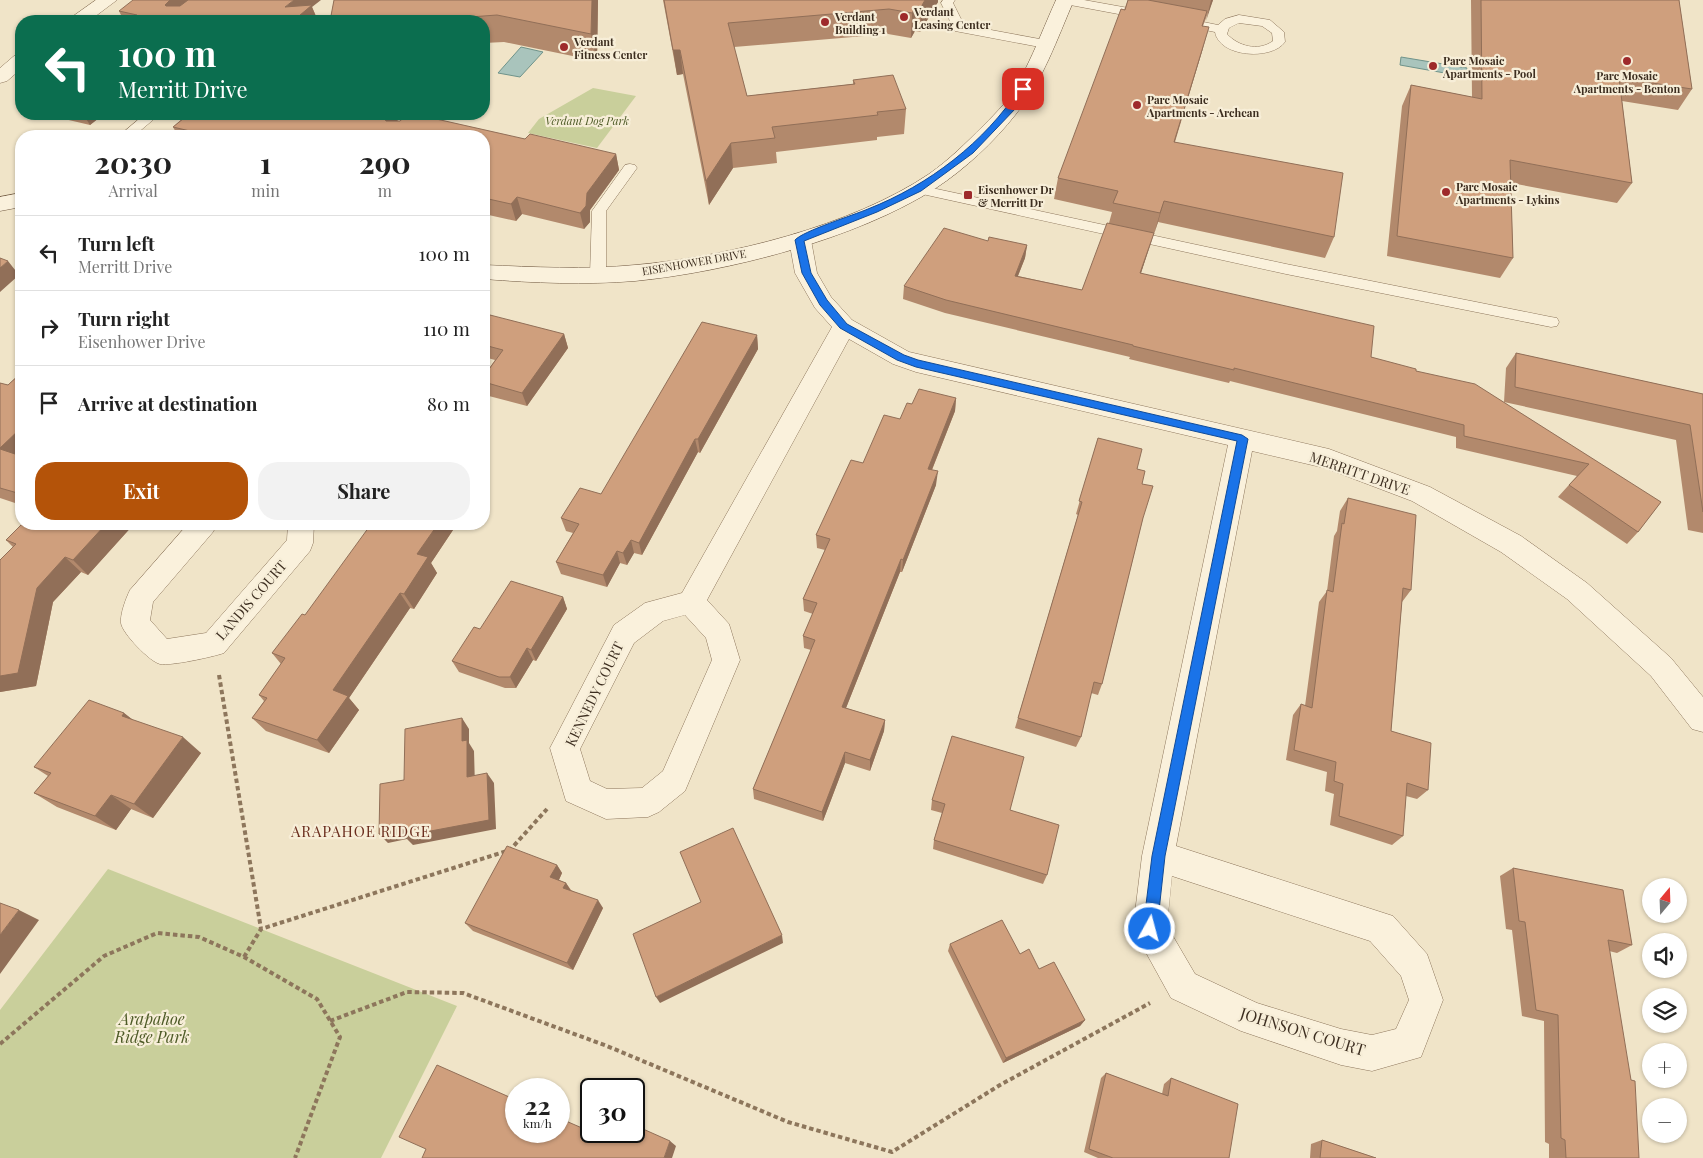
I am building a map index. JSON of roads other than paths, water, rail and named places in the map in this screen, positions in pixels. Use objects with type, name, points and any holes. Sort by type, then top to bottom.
[{"type":"street","points":[[87,15],[108,0]]},
{"type":"street","name":"EISENHOWER DRIVE","points":[[490,272],[561,277],[636,272],[721,260],[800,240],[874,210],[918,189],[970,151],[1013,106],[1033,72],[1065,0]]},
{"type":"street","points":[[0,77],[15,65]]},
{"type":"street","points":[[0,204],[15,201]]},
{"type":"street","name":"MERRITT DRIVE","points":[[800,240],[806,273],[823,302],[844,326],[901,358],[1329,459],[1421,494],[1511,544],[1577,591],[1653,660],[1703,719]]},
{"type":"street","points":[[691,602],[844,326]]},
{"type":"street","points":[[1158,856],[1242,439]]},
{"type":"street","name":"LANDIS COURT","points":[[199,530],[140,598],[135,623],[161,652],[214,644],[300,543],[301,530]]},
{"type":"street","name":"KENNEDY COURT","points":[[691,602],[719,633],[726,660],[674,781],[648,802],[606,804],[576,791],[565,748],[624,634],[655,611],[691,602]]},
{"type":"street","name":"JOHNSON COURT","points":[[1158,856],[1381,928],[1415,966],[1426,1000],[1408,1044],[1372,1053],[1341,1047],[1254,1019],[1183,986],[1150,929],[1158,856]]},
{"type":"lane","points":[[949,0],[947,3],[960,28],[1045,44]]},
{"type":"lane","points":[[1065,0],[1221,29]]},
{"type":"lane","points":[[133,130],[146,120]]},
{"type":"lane","points":[[598,275],[599,212],[630,168]]},
{"type":"lane","points":[[918,189],[1276,267],[1551,322]]},
{"type":"water","points":[[521,47],[543,52],[520,77],[498,73]]},
{"type":"water","name":"Parc Mosaic Apartments - Pool","points":[[1401,57],[1467,68],[1467,77],[1400,65]]},
{"type":"place","name":"Verdant Leasing Center","points":[[904,17]]},
{"type":"place","name":"Verdant Building 1","points":[[825,22]]},
{"type":"place","name":"Verdant Fitness Center","points":[[564,47]]},
{"type":"place","name":"Parc Mosaic Apartments - Benton","points":[[1627,61]]},
{"type":"place","name":"Parc Mosaic Apartments - Pool","points":[[1433,66]]},
{"type":"place","name":"Parc Mosaic Apartments - Archean","points":[[1137,105]]},
{"type":"place","name":"Parc Mosaic Apartments - Lykins","points":[[1446,192]]},
{"type":"place","name":"Eisenhower Dr & Merritt Dr","points":[[968,195]]},
{"type":"district","name":"ARAPAHOE RIDGE","points":[[361,831]]},
{"type":"park label","name":"Verdant Dog Park","points":[[587,120]]},
{"type":"park label","name":"Arapahoe Ridge Park","points":[[152,1027]]}]
